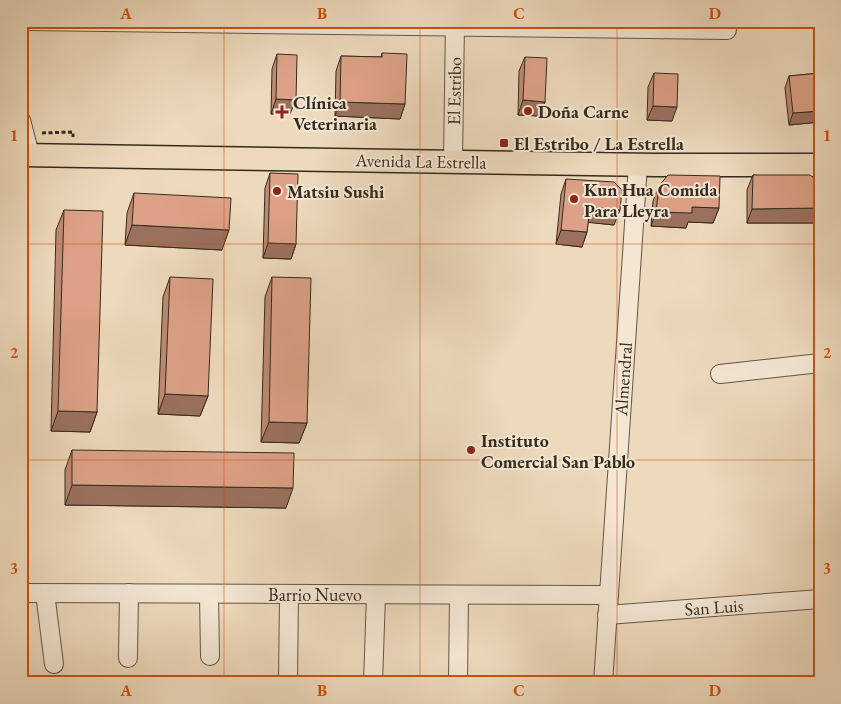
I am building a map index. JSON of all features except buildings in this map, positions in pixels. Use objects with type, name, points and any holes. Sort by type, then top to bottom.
[{"type":"main road","name":"Avenida La Estrella","points":[[26,155],[638,165],[820,165]]},
{"type":"street","points":[[28,21],[455,24],[727,30]]},
{"type":"street","name":"El Estribo","points":[[453,161],[455,24]]},
{"type":"street","points":[[21,120],[26,155]]},
{"type":"street","name":"Almendral","points":[[603,683],[638,165]]},
{"type":"street","points":[[720,374],[820,362]]},
{"type":"street","name":"Barrio Nuevo","points":[[21,593],[609,595]]},
{"type":"street","points":[[45,593],[54,664]]},
{"type":"street","points":[[128,658],[129,593]]},
{"type":"street","points":[[209,594],[210,656]]},
{"type":"street","points":[[288,683],[289,594]]},
{"type":"street","points":[[373,683],[376,594]]},
{"type":"street","points":[[458,683],[459,595]]},
{"type":"street","name":"San Luis","points":[[607,615],[820,599]]},
{"type":"place","name":"Doña Carne","points":[[528,111]]},
{"type":"place","name":"Clínica Veterinaria","points":[[282,112]]},
{"type":"place","name":"El Estribo / La Estrella","points":[[504,143]]},
{"type":"place","name":"Matsiu Sushi","points":[[277,191]]},
{"type":"place","name":"Kun Hua Comida Para Lleyra","points":[[574,199]]},
{"type":"place","name":"Instituto Comercial San Pablo","points":[[471,450]]}]
